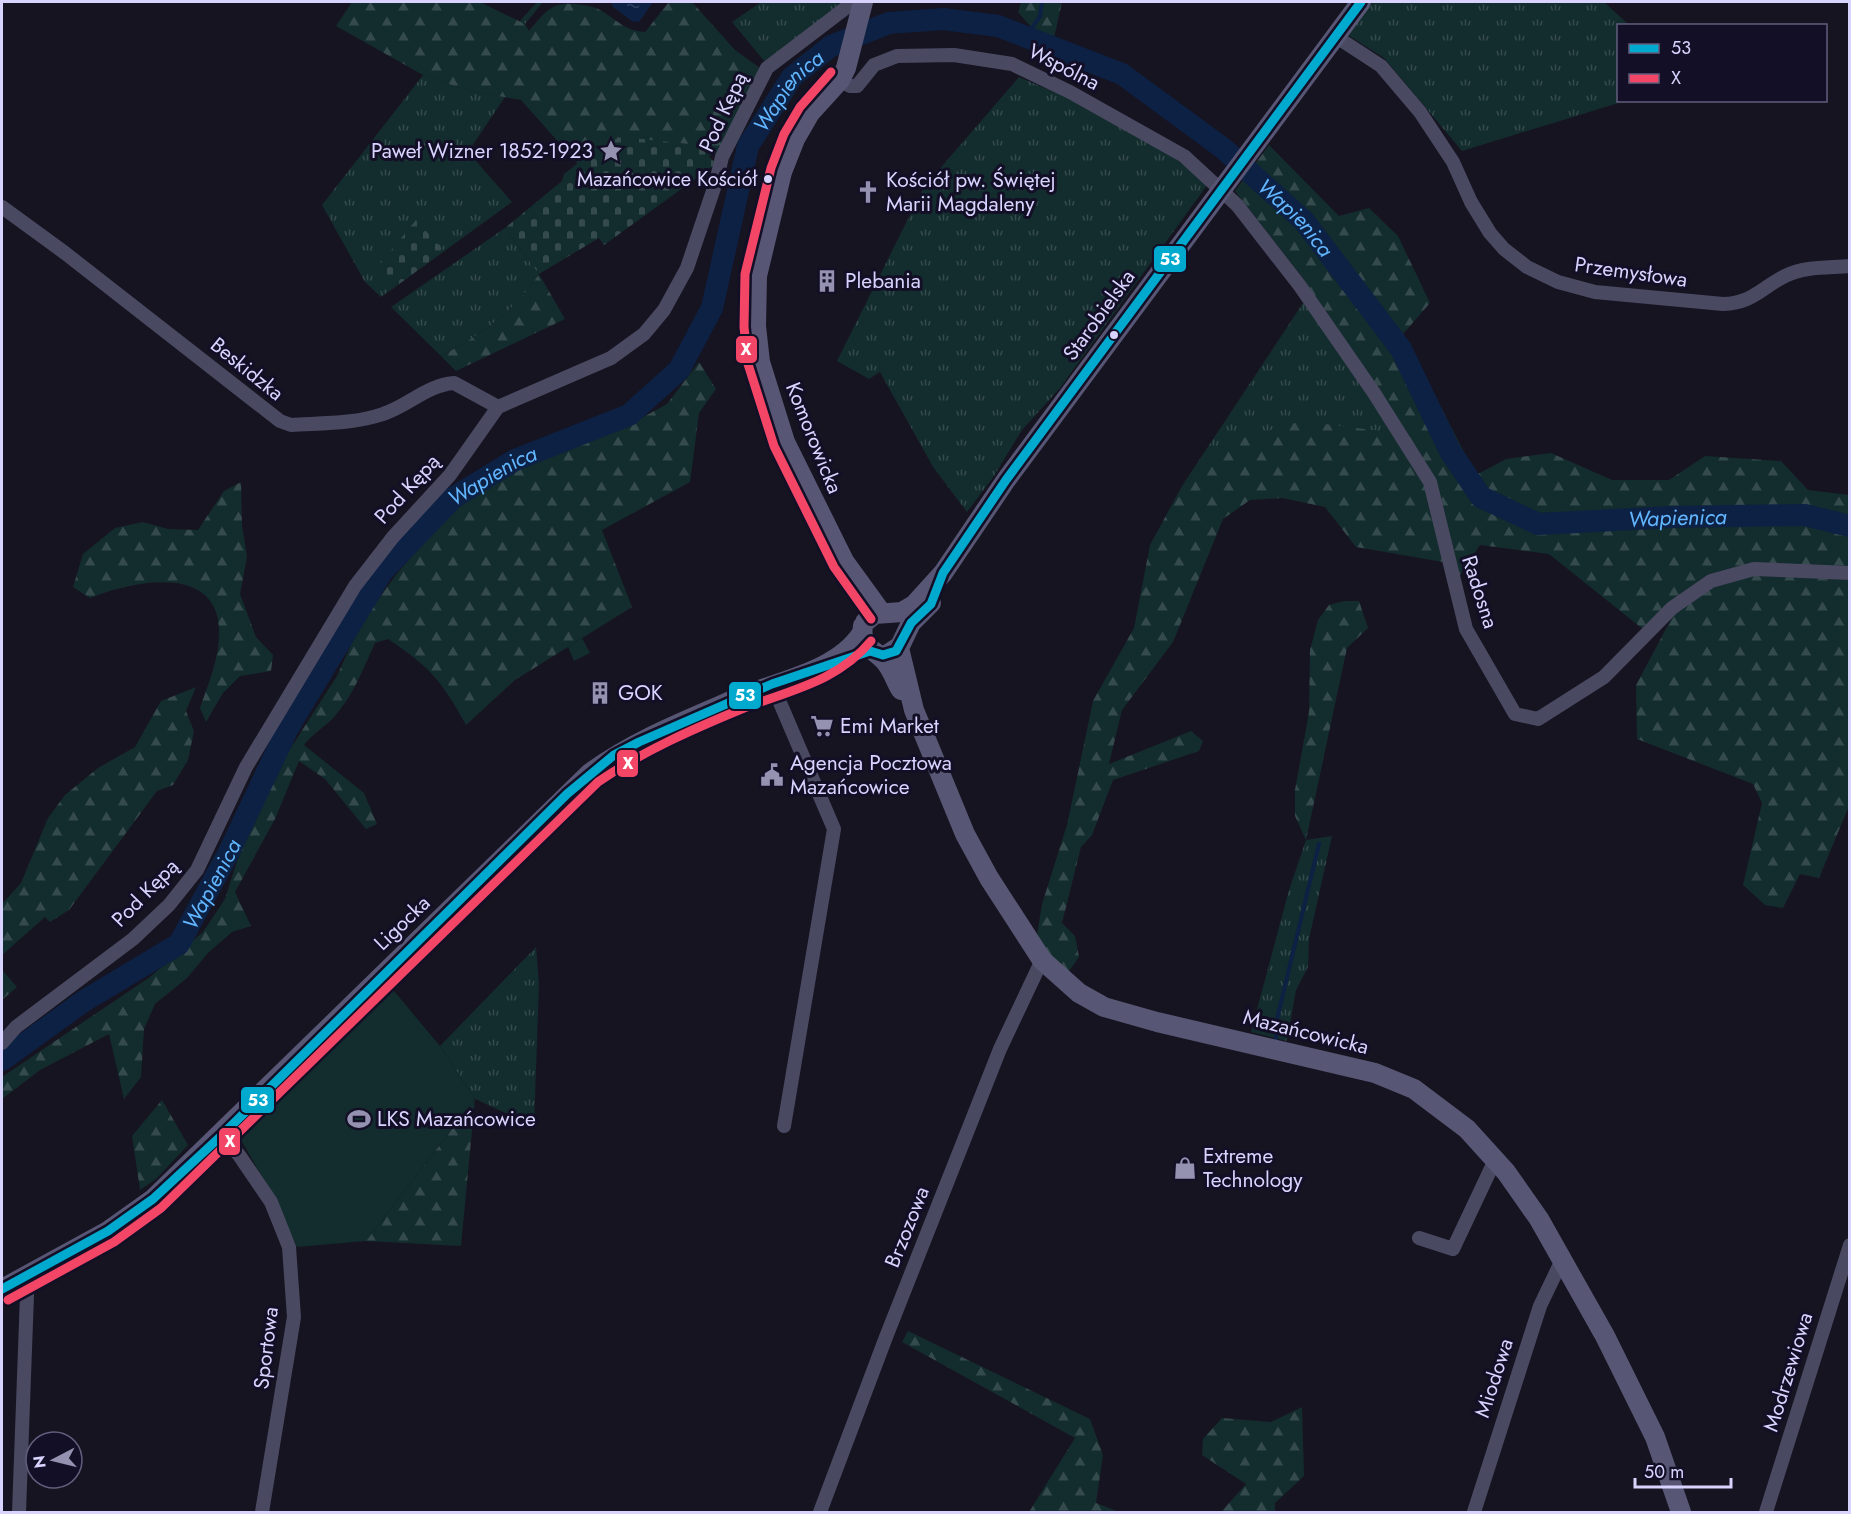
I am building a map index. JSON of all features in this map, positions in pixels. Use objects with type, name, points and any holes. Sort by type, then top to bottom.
[{"type":"street","name":"Starobielska","points":[[943,573],[1006,480],[1361,2]]},
{"type":"street","name":"Komorowicka","points":[[861,6],[851,55],[840,80],[810,113],[795,139],[772,210],[757,276],[755,299],[760,362],[769,398],[785,442],[844,561],[874,631]]},
{"type":"street","name":"Pod Kępą","points":[[2,1042],[16,1027],[133,939],[169,905],[190,879],[197,870],[246,767],[355,586],[393,537],[450,475],[498,407],[610,358],[644,334],[664,310],[687,268],[722,157],[767,68],[847,7],[861,6]]},
{"type":"street","name":"Przemysłowa","points":[[1335,36],[1381,66],[1420,112],[1453,162],[1471,202],[1490,233],[1504,249],[1542,276],[1595,292],[1723,304],[1754,297],[1785,276],[1806,269],[1850,266]]},
{"type":"street","name":"Wspólna","points":[[840,80],[850,86],[857,86],[874,64],[897,56],[954,55],[1012,64],[1070,92],[1184,156],[1225,185]]},
{"type":"street","name":"Radosna","points":[[1225,185],[1237,205],[1300,286],[1374,393],[1430,482],[1466,629],[1515,714],[1538,719],[1604,677],[1672,608],[1711,581],[1754,569],[1850,573]]},
{"type":"street","name":"Beskidzka","points":[[2,207],[65,253],[280,422],[291,425],[373,417],[410,402],[432,388],[454,383],[498,407]]},
{"type":"street","points":[[874,631],[914,605],[943,573]]},
{"type":"street","points":[[874,631],[890,654],[902,641],[911,622],[931,604],[943,573]]},
{"type":"street","name":"Mazańcowicka","points":[[874,631],[901,621],[902,641],[914,710],[965,834],[989,878],[1042,960],[1078,993],[1104,1007],[1157,1022],[1336,1062],[1375,1073],[1414,1089],[1467,1129],[1495,1160],[1539,1219],[1605,1336],[1655,1437],[1681,1512]]},
{"type":"street","points":[[874,631],[886,662],[914,710]]},
{"type":"street","name":"Ligocka","points":[[2,1289],[92,1241],[130,1216],[175,1180],[590,773],[639,742],[771,684],[822,666],[874,631]]},
{"type":"street","points":[[771,684],[834,829],[784,1126]]},
{"type":"street","name":"Brzozowa","points":[[820,1512],[886,1337],[996,1060],[1042,960]]},
{"type":"street","name":"Sportowa","points":[[221,1136],[239,1155],[270,1202],[289,1247],[294,1317],[262,1512]]},
{"type":"street","points":[[1419,1238],[1453,1249],[1495,1160]]},
{"type":"street","name":"Modrzewiowa","points":[[1766,1512],[1850,1245]]},
{"type":"street","name":"Miodowa","points":[[1474,1512],[1540,1306],[1562,1260]]},
{"type":"street","points":[[19,1512],[27,1295],[24,1277]]},
{"type":"green space","points":[[352,2],[480,2],[525,24],[529,31],[546,12],[557,5],[583,5],[596,8],[626,27],[645,32],[669,2],[692,2],[735,50],[760,68],[718,153],[709,156],[699,145],[602,144],[578,164],[521,100],[469,91],[423,75],[336,26]]},
{"type":"green space","points":[[537,2],[543,2],[525,24],[519,22]]},
{"type":"green space","points":[[761,2],[844,2],[765,62],[732,22]]},
{"type":"green space","points":[[1021,2],[1062,2],[1054,38],[1037,34],[1018,12]]},
{"type":"green space","points":[[1373,2],[1604,2],[1628,24],[1617,24],[1617,102],[1622,102],[1462,151],[1384,58],[1348,35]]},
{"type":"green space","points":[[423,75],[469,91],[505,97],[468,152],[512,202],[381,297],[365,282],[322,205]]},
{"type":"green space","points":[[1019,77],[1068,98],[1117,123],[1164,151],[1208,184],[1060,388],[1022,430],[994,476],[967,512],[933,467],[880,372],[869,379],[837,361],[924,187]]},
{"type":"green space","points":[[622,137],[699,145],[716,164],[604,245],[599,238],[539,274],[505,228],[562,181],[564,174],[602,144]]},
{"type":"green space","points":[[1269,145],[1339,216],[1369,208],[1398,236],[1430,303],[1403,334],[1476,475],[1506,459],[1551,453],[1612,480],[1669,480],[1705,456],[1781,461],[1808,490],[1849,495],[1849,568],[1710,577],[1644,630],[1549,554],[1480,545],[1458,578],[1434,482],[1305,281],[1235,191]]},
{"type":"green space","points":[[416,220],[444,251],[391,290],[376,269]]},
{"type":"green space","points":[[505,228],[539,274],[508,311],[483,331],[441,356],[391,307]]},
{"type":"green space","points":[[539,274],[565,319],[456,371],[441,356],[483,331],[508,311]]},
{"type":"green space","points":[[1305,300],[1395,433],[1229,442],[1182,486]]},
{"type":"green space","points":[[699,362],[716,389],[699,413],[690,482],[602,530],[632,607],[515,680],[466,725],[442,686],[425,667],[388,639],[375,643],[358,681],[342,708],[304,745],[364,793],[377,824],[366,829],[325,779],[299,761],[275,819],[235,892],[251,926],[232,932],[208,953],[187,978],[155,1004],[144,1029],[141,1077],[124,1099],[109,1034],[40,1070],[2,1099],[2,1077],[150,977],[203,932],[225,899],[240,852],[285,757],[337,676],[360,625],[395,576],[443,519],[499,478],[556,450],[625,427],[667,404]]},
{"type":"green space","points":[[1302,421],[1395,433],[1427,483],[1443,562],[1356,547],[1325,507],[1282,498],[1250,500],[1223,519],[1173,642],[1122,710],[1109,764],[1191,731],[1203,741],[1199,751],[1113,780],[1092,835],[1081,847],[1062,923],[1075,936],[1079,957],[1067,974],[1050,957],[1037,935],[1042,904],[1067,825],[1093,701],[1134,628],[1150,545],[1182,486],[1229,442]]},
{"type":"green space","points":[[241,482],[242,525],[247,557],[240,594],[256,637],[273,655],[271,671],[240,676],[223,693],[206,722],[200,708],[215,664],[219,637],[216,613],[207,597],[192,587],[172,583],[129,586],[90,598],[73,587],[83,554],[115,528],[143,522],[168,529],[198,530],[224,491]]},
{"type":"green space","points":[[1755,573],[1849,577],[1849,806],[1819,878],[1800,874],[1783,908],[1765,905],[1743,885],[1762,803],[1753,784],[1637,739],[1636,685],[1675,612],[1714,585]]},
{"type":"green space","points":[[1344,601],[1359,601],[1368,628],[1347,648],[1306,840],[1295,816],[1295,790],[1309,712],[1310,650],[1318,620],[1329,605]]},
{"type":"green space","points":[[582,638],[590,653],[574,661],[568,647]]},
{"type":"green space","points":[[196,687],[186,711],[194,731],[188,760],[173,785],[157,791],[69,910],[50,922],[45,917],[2,955],[2,904],[21,883],[48,818],[65,795],[98,768],[135,747],[161,701]]},
{"type":"green space","points":[[1332,836],[1309,939],[1308,967],[1296,990],[1287,1041],[1251,1032],[1289,890],[1306,840]]},
{"type":"green space","points":[[536,947],[539,984],[534,1126],[475,1099],[440,1046]]},
{"type":"green space","points":[[2,970],[17,987],[2,1000]]},
{"type":"green space","name":"LKS Mazańcowice","points":[[389,985],[440,1046],[475,1099],[366,1241],[297,1247],[275,1200],[240,1138]]},
{"type":"green space","points":[[475,1099],[461,1246],[366,1241]]},
{"type":"green space","points":[[162,1100],[188,1145],[156,1179],[140,1190],[132,1136]]},
{"type":"green space","points":[[908,1331],[1090,1419],[1103,1455],[1096,1503],[1119,1512],[1029,1512],[1075,1438],[902,1342]]},
{"type":"green space","points":[[1302,1407],[1304,1476],[1275,1503],[1275,1512],[1182,1512],[1222,1511],[1246,1484],[1202,1455],[1203,1439],[1222,1418],[1271,1422]]},
{"type":"water","points":[[611,2],[653,2],[639,22],[632,21],[613,7]]},
{"type":"waterway","points":[[1026,37],[1040,16],[1042,2]]},
{"type":"waterway","name":"Wapienica","points":[[2,1060],[84,1001],[179,944],[229,852],[288,728],[382,572],[453,498],[515,460],[629,415],[679,370],[712,308],[748,146],[792,77],[831,46],[889,23],[943,19],[998,26],[1122,74],[1224,149],[1304,221],[1401,349],[1450,451],[1481,497],[1538,524],[1671,517],[1805,515],[1850,526]]},
{"type":"waterway","points":[[1276,1039],[1277,1019],[1319,844]]},
{"type":"transit line","name":"53","points":[[2,1289],[108,1231],[153,1199],[221,1136],[567,794],[614,755],[772,684],[870,651],[883,655],[896,651],[911,623],[931,604],[943,573],[1006,480],[1361,2]]},
{"type":"transit line","name":"X","points":[[831,72],[800,107],[784,134],[771,168],[745,274],[744,327],[748,364],[774,446],[834,567],[871,619]]},
{"type":"transit line","name":"X","points":[[8,1300],[114,1242],[161,1208],[598,782],[633,760],[687,732],[829,675],[858,655],[871,641]]},
{"type":"place","name":"Paweł Wizner 1852-1923","points":[[611,151]]},
{"type":"place","name":"Mazańcowice Kościół","points":[[768,179]]},
{"type":"place","name":"Kościół pw. Świętej Marii Magdaleny","points":[[868,192]]},
{"type":"place","name":"Plebania","points":[[827,281]]},
{"type":"place","name":"GOK","points":[[600,693]]},
{"type":"place","name":"Emi Market","points":[[822,726]]},
{"type":"place","name":"Agencja Pocztowa Mazańcowice","points":[[772,775]]},
{"type":"place","name":"LKS Mazańcowice","points":[[359,1119]]},
{"type":"place","name":"Extreme Technology","points":[[1185,1168]]}]
